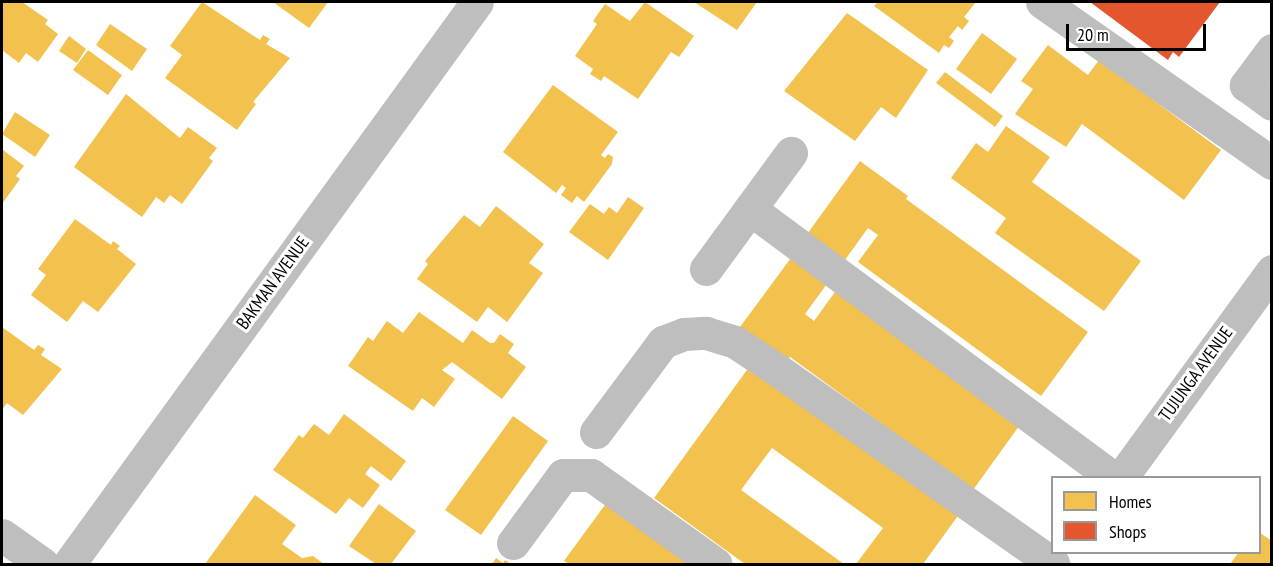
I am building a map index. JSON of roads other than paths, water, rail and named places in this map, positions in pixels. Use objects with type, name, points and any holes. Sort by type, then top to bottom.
[{"type":"street","name":"BAKMAN AVENUE","points":[[69,564],[477,2]]},
{"type":"street","points":[[1041,2],[1272,163]]},
{"type":"street","points":[[1272,50],[1246,85],[1272,104]]},
{"type":"street","points":[[706,269],[791,153]]},
{"type":"street","points":[[750,208],[1113,476]]},
{"type":"street","name":"TUJUNGA AVENUE","points":[[1121,476],[1272,271]]},
{"type":"street","points":[[596,432],[663,342],[684,334],[706,333],[735,342],[776,369],[1055,564]]},
{"type":"street","points":[[513,543],[563,476],[591,475],[716,564]]},
{"type":"street","points":[[2,534],[43,564]]}]
